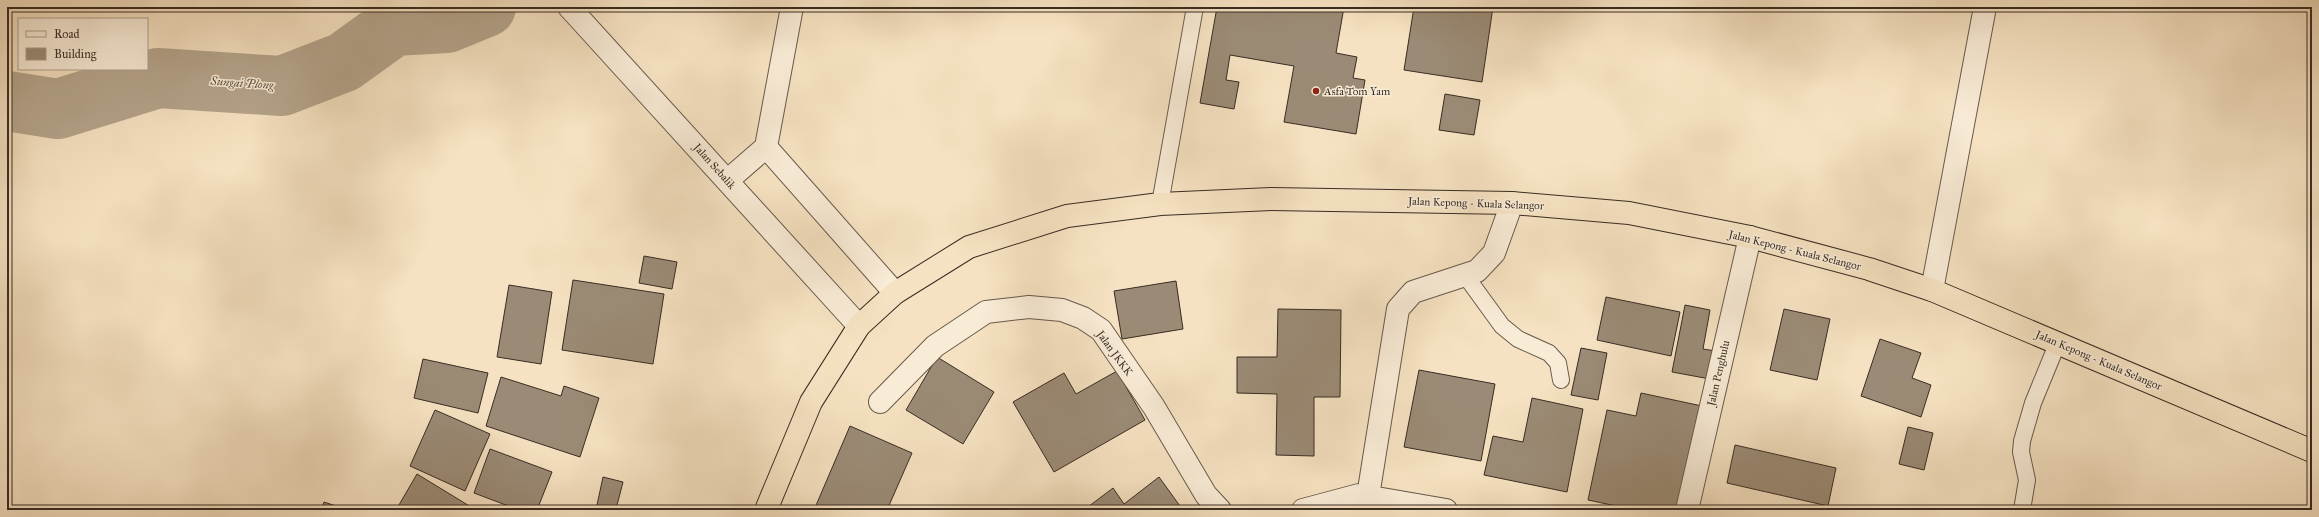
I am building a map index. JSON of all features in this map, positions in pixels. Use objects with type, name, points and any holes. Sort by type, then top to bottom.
[{"type":"highway","name":"Jalan Kepong - Kuala Selangor","points":[[766,510],[811,402],[859,326],[896,294],[969,247],[1067,216],[1160,204],[1271,199],[1512,202],[1629,213],[1750,237],[1869,269],[1932,290],[2058,342],[2312,451]]},
{"type":"street","name":"Jalan Sebalik","points":[[570,7],[602,40],[859,326]]},
{"type":"street","points":[[728,180],[766,147],[792,7]]},
{"type":"street","points":[[1932,290],[1948,194],[1985,7]]},
{"type":"street","points":[[766,147],[896,294]]},
{"type":"street","points":[[1368,496],[1398,309],[1413,292],[1477,271],[1494,253],[1512,202]]},
{"type":"street","name":"Jalan Penghulu","points":[[1687,510],[1750,237]]},
{"type":"street","name":"Jalan JKKK","points":[[880,402],[935,346],[986,312],[1029,308],[1062,310],[1083,318],[1101,330],[1154,407],[1206,495],[1220,510]]},
{"type":"street","points":[[1303,510],[1349,497],[1368,496],[1446,510]]},
{"type":"lane","points":[[1160,204],[1195,7]]},
{"type":"lane","points":[[1466,275],[1502,326],[1518,339],[1549,353],[1558,363],[1561,380]]},
{"type":"lane","points":[[2022,510],[2027,480],[2021,452],[2022,441],[2034,403],[2058,342]]},
{"type":"building","points":[[1217,7],[1344,7],[1336,53],[1357,57],[1353,78],[1365,80],[1356,134],[1284,122],[1294,66],[1230,55],[1226,80],[1239,82],[1234,109],[1200,103]]},
{"type":"building","points":[[1414,7],[1493,7],[1482,82],[1404,70]]},
{"type":"building","points":[[1445,94],[1480,100],[1474,135],[1439,130]]},
{"type":"building","points":[[644,256],[677,262],[672,289],[639,283]]},
{"type":"building","points":[[573,280],[664,294],[653,364],[562,350]]},
{"type":"building","points":[[1176,281],[1183,329],[1122,339],[1114,291]]},
{"type":"building","points":[[509,285],[552,292],[541,364],[497,357]]},
{"type":"building","points":[[1606,297],[1680,312],[1671,356],[1597,340]]},
{"type":"building","points":[[1685,305],[1710,310],[1703,349],[1716,351],[1710,379],[1672,372]]},
{"type":"building","points":[[1278,309],[1341,310],[1340,397],[1314,397],[1314,456],[1276,455],[1277,394],[1237,393],[1237,357],[1277,357]]},
{"type":"building","points":[[1784,309],[1830,319],[1817,380],[1770,370]]},
{"type":"building","points":[[1880,339],[1921,353],[1912,378],[1931,385],[1921,417],[1861,396]]},
{"type":"building","points":[[1581,348],[1607,353],[1598,400],[1571,395]]},
{"type":"building","points":[[937,357],[994,392],[963,444],[906,410]]},
{"type":"building","points":[[423,359],[488,373],[478,413],[414,398]]},
{"type":"building","points":[[1419,370],[1495,384],[1481,461],[1404,447]]},
{"type":"building","points":[[1117,371],[1145,420],[1054,472],[1013,402],[1064,373],[1076,394]]},
{"type":"building","points":[[501,377],[561,396],[564,386],[599,398],[580,457],[486,426]]},
{"type":"building","points":[[1641,393],[1702,406],[1681,510],[1635,510],[1588,500],[1607,410],[1636,416]]},
{"type":"building","points":[[1532,398],[1583,409],[1567,492],[1484,475],[1493,436],[1523,442]]},
{"type":"building","points":[[435,410],[490,434],[465,491],[410,466]]},
{"type":"building","points":[[850,426],[912,453],[887,510],[814,510]]},
{"type":"building","points":[[1908,427],[1933,433],[1924,470],[1899,464]]},
{"type":"building","points":[[1735,445],[1836,468],[1828,506],[1727,483]]},
{"type":"building","points":[[490,449],[552,472],[537,510],[519,510],[474,493]]},
{"type":"building","points":[[417,474],[476,510],[396,510]]},
{"type":"building","points":[[603,477],[623,482],[616,509],[597,505]]},
{"type":"building","points":[[1159,477],[1180,506],[1175,510],[1084,510],[1113,488],[1124,504]]},
{"type":"building","points":[[324,502],[348,510],[321,510]]},
{"type":"waterway","name":"Sungai Plong","points":[[7,101],[58,109],[158,78],[282,86],[344,62],[394,26],[447,23],[486,7]]},
{"type":"place","name":"Asfa Tom Yam","points":[[1316,91]]}]
